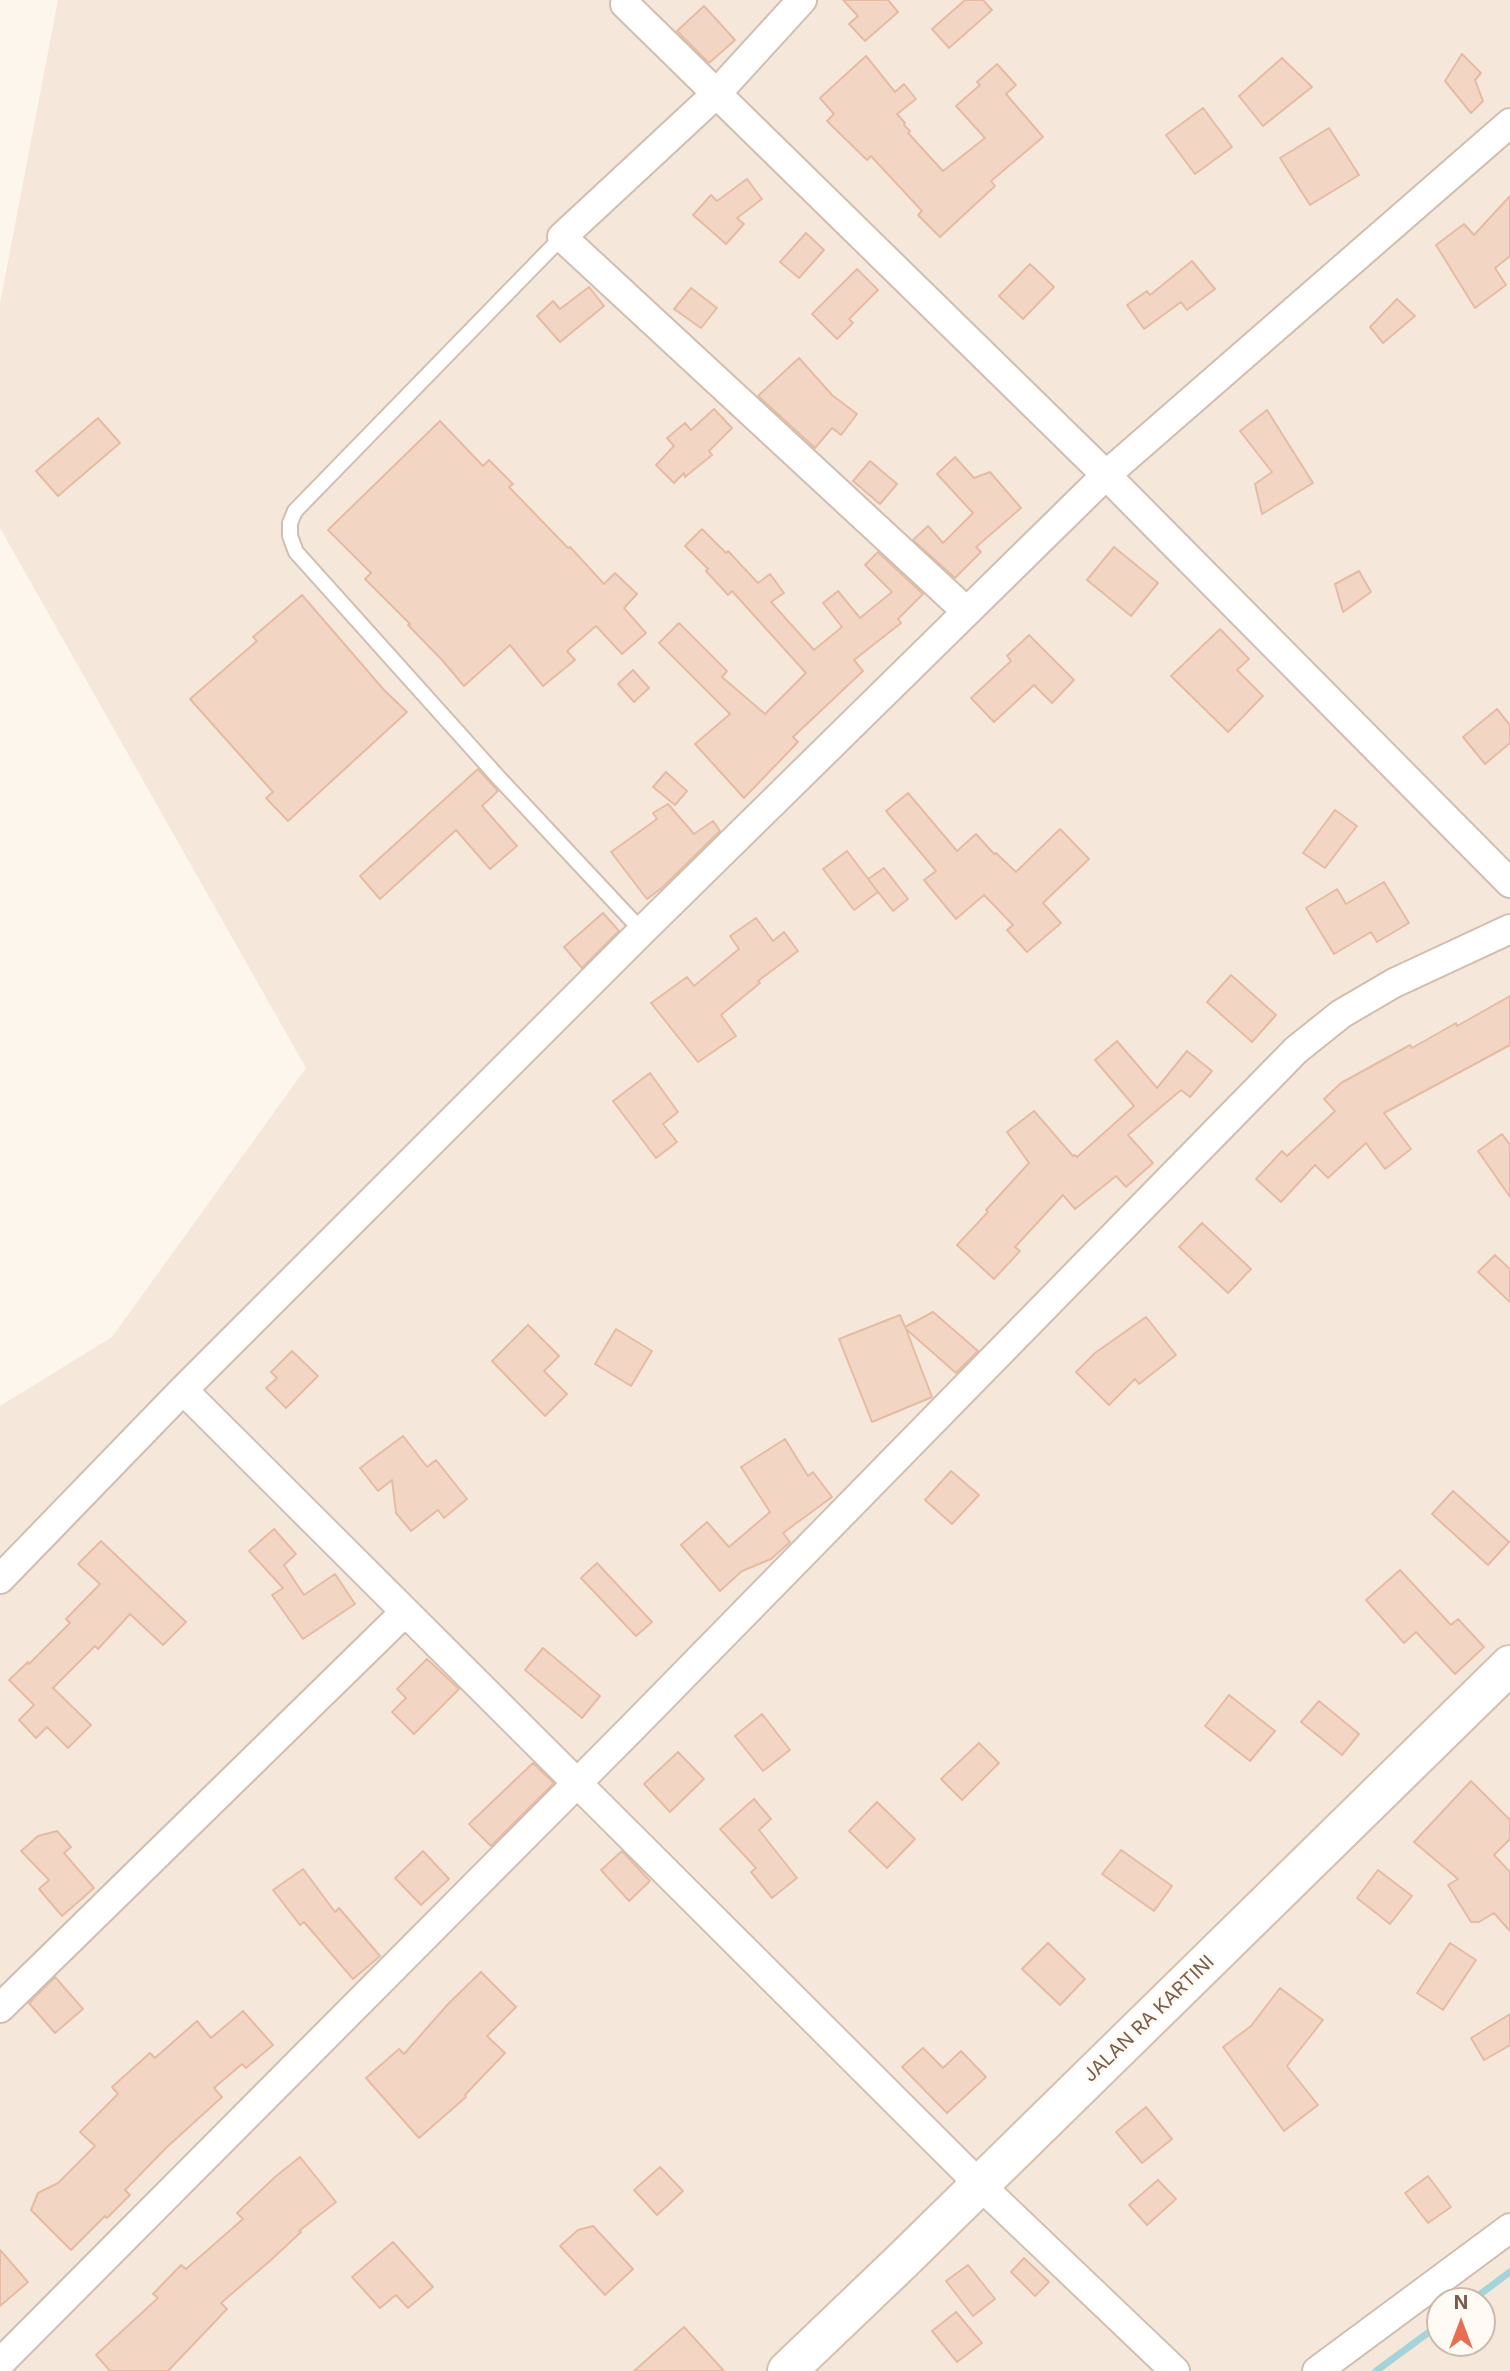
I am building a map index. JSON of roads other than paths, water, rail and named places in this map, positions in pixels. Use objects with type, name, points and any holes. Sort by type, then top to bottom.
[{"type":"main road","name":"JALAN RA KARTINI","points":[[787,2371],[1510,1665]]},
{"type":"street","points":[[802,0],[717,93],[562,237],[966,611]]},
{"type":"street","points":[[625,4],[1106,475],[1510,883]]},
{"type":"street","points":[[0,1578],[183,1390],[642,932],[1106,475],[1510,123]]},
{"type":"street","points":[[0,2363],[651,1709],[1296,1049],[1341,1014],[1394,983],[1510,929]]},
{"type":"street","points":[[183,1390],[980,2185],[1175,2371]]},
{"type":"street","points":[[0,2008],[405,1612]]},
{"type":"street","points":[[1317,2371],[1510,2228]]},
{"type":"lane","points":[[562,237],[295,511],[289,536],[296,552],[498,777],[642,932]]},
{"type":"waterway","points":[[1490,2287],[1510,2272]]},
{"type":"waterway","points":[[1376,2371],[1426,2334]]}]
